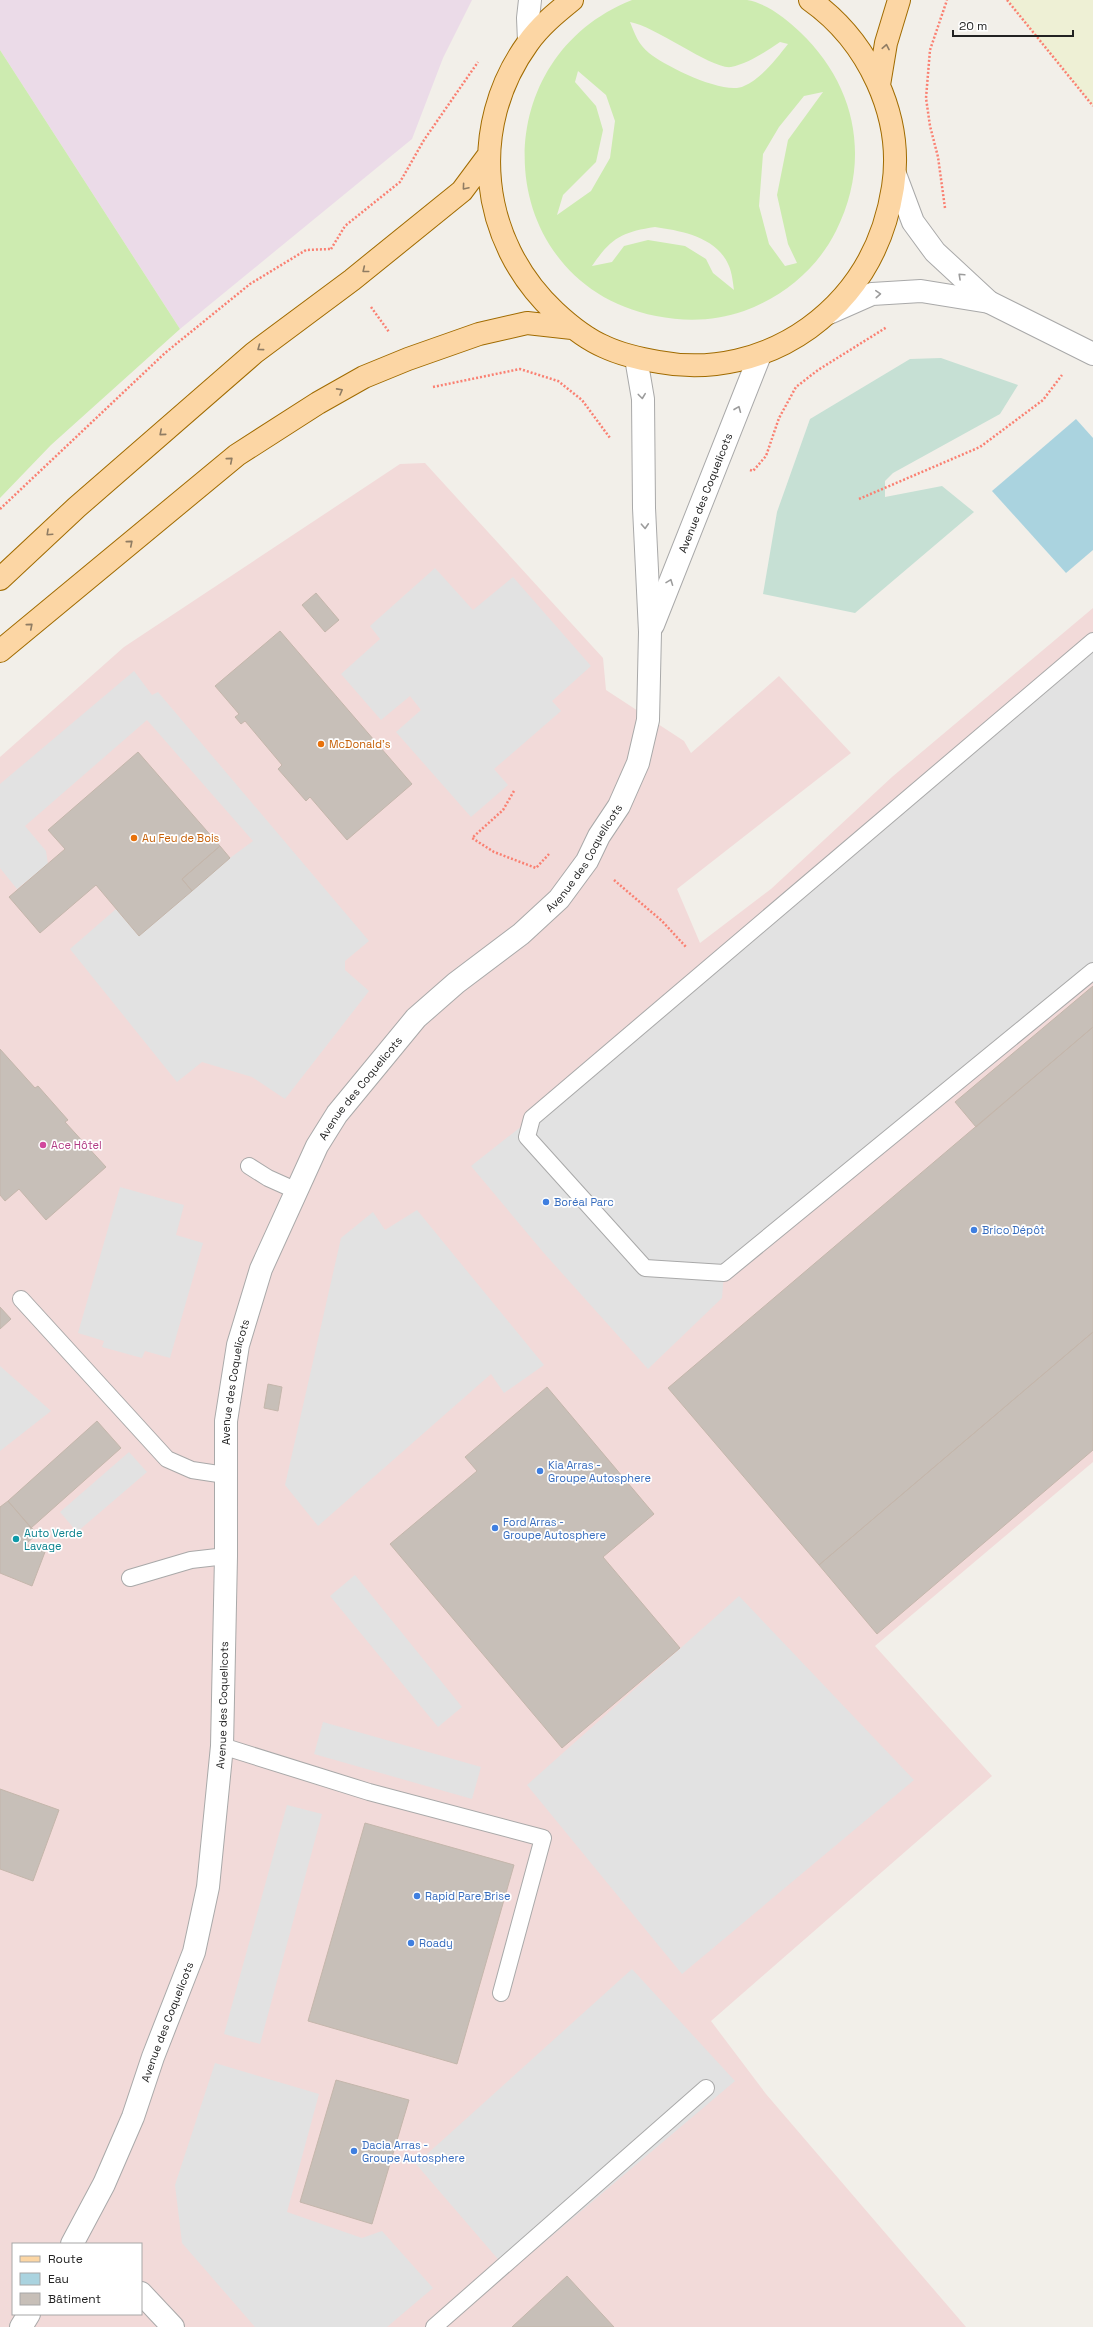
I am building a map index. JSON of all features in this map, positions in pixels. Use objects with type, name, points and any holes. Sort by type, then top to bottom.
[{"type":"main road","points":[[572,0],[552,16],[529,41],[514,64],[501,93],[492,124],[488,156],[492,206],[508,253],[536,294],[572,328],[604,347],[636,358],[680,366],[720,365],[760,355],[796,337],[829,313],[855,284],[876,251],[889,214],[895,174],[892,129],[879,85],[858,46],[828,13],[810,0]]},
{"type":"main road","points":[[879,85],[886,43],[898,0]]},
{"type":"main road","points":[[0,579],[77,506],[254,353],[352,280],[462,191],[488,156]]},
{"type":"main road","points":[[0,651],[237,455],[318,403],[364,377],[408,359],[479,334],[527,323],[572,328]]},
{"type":"street","points":[[529,41],[530,0]]},
{"type":"street","points":[[895,174],[913,222],[935,252],[989,302],[1088,352]]},
{"type":"street","points":[[829,313],[872,294],[921,292],[989,302]]},
{"type":"street","name":"Avenue des Coquelicots","points":[[650,632],[760,355]]},
{"type":"street","name":"Avenue des Coquelicots","points":[[73,2243],[104,2184],[133,2117],[152,2057],[194,1952],[208,1887],[222,1746],[226,1556],[226,1421],[238,1345],[261,1269],[317,1146],[337,1114],[416,1018],[456,983],[526,929],[559,899],[586,861],[599,836],[619,806],[638,764],[648,720],[650,632],[644,508],[643,399],[636,358]]},
{"type":"street","points":[[142,2294],[173,2327]]},
{"type":"street","points":[[21,2327],[28,2315]]},
{"type":"lane","points":[[1093,641],[532,1118],[527,1137],[645,1268],[724,1274],[1093,971]]},
{"type":"lane","points":[[249,1166],[268,1178],[297,1191]]},
{"type":"lane","points":[[21,1299],[167,1459],[192,1470],[225,1475]]},
{"type":"lane","points":[[130,1578],[191,1560],[226,1556]]},
{"type":"lane","points":[[222,1746],[369,1792],[543,1838],[501,1992]]},
{"type":"lane","points":[[434,2327],[706,2088]]},
{"type":"path","points":[[1007,0],[1093,106]]},
{"type":"path","points":[[331,249],[345,226],[400,182],[424,140],[475,64],[481,60]]},
{"type":"path","points":[[331,249],[408,359],[418,377],[429,388],[481,375],[520,369],[558,381],[582,400],[614,442]]},
{"type":"path","points":[[0,509],[165,353],[250,284],[306,250],[331,249]]},
{"type":"path","points":[[859,498],[980,447],[1043,400],[1088,352]]},
{"type":"shaded area","points":[[0,0],[472,0],[443,58],[412,139],[180,329],[0,50]]},
{"type":"shaded area","name":"Boréal Parc","points":[[425,463],[603,658],[606,690],[684,741],[691,753],[779,676],[851,753],[677,889],[700,943],[771,889],[892,777],[1093,608],[1093,1462],[875,1646],[992,1776],[711,2021],[766,2094],[966,2327],[0,2327],[0,757],[124,647],[400,464]]},
{"type":"shaded area","points":[[435,568],[473,610],[513,577],[591,666],[552,701],[561,711],[494,769],[508,785],[471,817],[396,732],[421,710],[410,696],[381,720],[341,674],[380,639],[370,626]]},
{"type":"shaded area","points":[[1093,641],[1093,971],[724,1273],[722,1298],[648,1369],[543,1252],[471,1166],[532,1118]]},
{"type":"shaded area","points":[[134,671],[152,695],[158,692],[369,941],[345,961],[345,970],[369,991],[285,1099],[252,1077],[202,1062],[177,1082],[70,949],[116,909],[139,936],[230,858],[253,841],[147,720],[25,826],[46,851],[48,864],[17,889],[0,868],[0,784]]},
{"type":"shaded area","points":[[120,1187],[184,1205],[176,1235],[203,1243],[170,1358],[145,1351],[142,1358],[102,1347],[104,1341],[78,1333]]},
{"type":"shaded area","points":[[417,1210],[544,1365],[504,1393],[491,1374],[318,1526],[285,1485],[341,1238],[373,1212],[385,1230]]},
{"type":"shaded area","points":[[0,1366],[51,1411],[0,1451]]},
{"type":"shaded area","points":[[129,1452],[147,1472],[77,1532],[60,1512]]},
{"type":"shaded area","points":[[355,1575],[462,1707],[438,1727],[330,1596]]},
{"type":"shaded area","points":[[739,1596],[914,1780],[682,1974],[527,1785]]},
{"type":"shaded area","points":[[323,1722],[481,1767],[472,1799],[314,1754]]},
{"type":"shaded area","points":[[287,1805],[322,1814],[260,2044],[224,2034]]},
{"type":"shaded area","points":[[632,1969],[735,2081],[509,2272],[416,2164]]},
{"type":"shaded area","points":[[215,2063],[319,2094],[287,2212],[362,2238],[382,2231],[433,2288],[387,2327],[255,2327],[182,2243],[175,2185]]},
{"type":"green space","points":[[632,0],[747,0],[761,4],[783,17],[800,32],[819,53],[835,76],[846,100],[852,126],[855,152],[853,178],[847,205],[836,231],[819,258],[798,280],[772,298],[744,311],[712,319],[690,320],[656,316],[602,296],[562,262],[536,218],[525,169],[529,118],[548,71],[582,30]],"holes":[[[630,22],[654,31],[711,62],[731,67],[757,57],[780,42],[788,44],[768,68],[750,83],[735,88],[723,87],[681,72],[657,59],[649,53],[637,39]],[[578,71],[606,95],[615,121],[610,158],[591,191],[557,215],[563,195],[596,162],[603,130],[596,106],[575,82]],[[823,92],[788,140],[777,195],[788,244],[797,263],[785,266],[769,244],[759,206],[763,154],[779,127],[804,96]],[[655,227],[687,233],[698,237],[716,248],[729,266],[734,290],[713,273],[706,259],[685,246],[648,240],[624,246],[612,262],[592,266],[605,249],[618,238],[634,231]]]},
{"type":"green space","points":[[1007,0],[1093,0],[1093,106],[1031,31]]},
{"type":"green space","points":[[0,50],[180,329],[51,445],[0,498]]},
{"type":"green space","points":[[941,358],[1018,385],[1000,414],[893,473],[885,481],[885,497],[942,486],[974,512],[855,613],[763,594],[777,512],[810,419],[910,359]]},
{"type":"water","points":[[1076,419],[1093,438],[1093,550],[1066,573],[992,491]]},
{"type":"building","points":[[316,593],[339,620],[325,632],[302,605]]},
{"type":"building","name":"McDonald's","points":[[280,631],[412,784],[347,840],[310,797],[306,801],[278,769],[282,765],[245,721],[241,724],[235,717],[239,714],[215,686]]},
{"type":"building","name":"Au Feu de Bois","points":[[138,752],[220,846],[182,879],[192,891],[139,936],[96,885],[40,933],[9,897],[65,849],[48,830]]},
{"type":"building","points":[[220,846],[230,858],[192,891],[182,879]]},
{"type":"building","points":[[1093,986],[1093,1027],[976,1127],[955,1102]]},
{"type":"building","name":"Brico Dépôt","points":[[1093,1027],[1093,1332],[819,1565],[668,1388]]},
{"type":"building","name":"Ace Hôtel","points":[[0,1049],[35,1088],[38,1086],[68,1120],[65,1122],[106,1167],[46,1220],[19,1189],[5,1201],[0,1195]]},
{"type":"building","points":[[0,1307],[11,1319],[0,1329]]},
{"type":"building","points":[[1093,1332],[1093,1450],[877,1634],[819,1565]]},
{"type":"building","points":[[268,1384],[282,1387],[278,1411],[264,1408]]},
{"type":"building","points":[[547,1387],[654,1514],[603,1557],[680,1648],[562,1748],[390,1544],[477,1471],[465,1457]]},
{"type":"building","points":[[97,1421],[121,1448],[31,1528],[8,1501]]},
{"type":"building","name":"Auto Verde Lavage","points":[[8,1501],[37,1534],[26,1544],[45,1552],[32,1586],[0,1573],[0,1507]]},
{"type":"building","points":[[0,1789],[59,1810],[33,1881],[0,1869]]},
{"type":"building","name":"Roady","points":[[365,1823],[514,1865],[457,2064],[308,2021]]},
{"type":"building","name":"Dacia Arras - Groupe Autosphere","points":[[336,2080],[409,2100],[372,2224],[300,2202]]},
{"type":"building","points":[[567,2276],[614,2327],[512,2327]]},
{"type":"place","name":"McDonald's","points":[[321,744]]},
{"type":"place","name":"Au Feu de Bois","points":[[134,838]]},
{"type":"place","name":"Ace Hôtel","points":[[43,1145]]},
{"type":"place","name":"Boréal Parc","points":[[546,1202]]},
{"type":"place","name":"Brico Dépôt","points":[[974,1230]]},
{"type":"place","name":"Kia Arras - Groupe Autosphere","points":[[540,1471]]},
{"type":"place","name":"Ford Arras - Groupe Autosphere","points":[[495,1528]]},
{"type":"place","name":"Auto Verde Lavage","points":[[16,1539]]},
{"type":"place","name":"Rapid Pare Brise","points":[[417,1896]]},
{"type":"place","name":"Roady","points":[[411,1943]]},
{"type":"place","name":"Dacia Arras - Groupe Autosphere","points":[[354,2151]]}]
